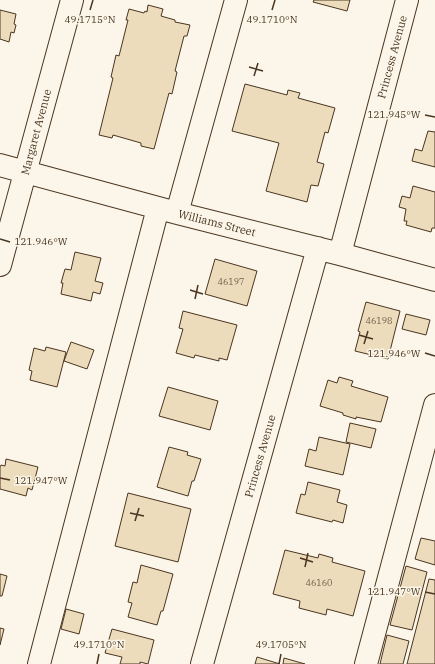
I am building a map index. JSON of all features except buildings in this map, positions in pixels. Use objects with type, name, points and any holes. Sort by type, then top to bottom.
[{"type":"street","name":"Margaret Avenue","points":[[0,265],[72,0]]},
{"type":"street","points":[[39,664],[167,211],[236,0]]},
{"type":"street","name":"Princess Avenue","points":[[340,254],[407,0]]},
{"type":"street","name":"Williams Street","points":[[0,165],[167,211],[318,248],[435,280]]},
{"type":"street","name":"Princess Avenue","points":[[202,664],[318,248]]},
{"type":"street","points":[[366,664],[435,404]]}]
